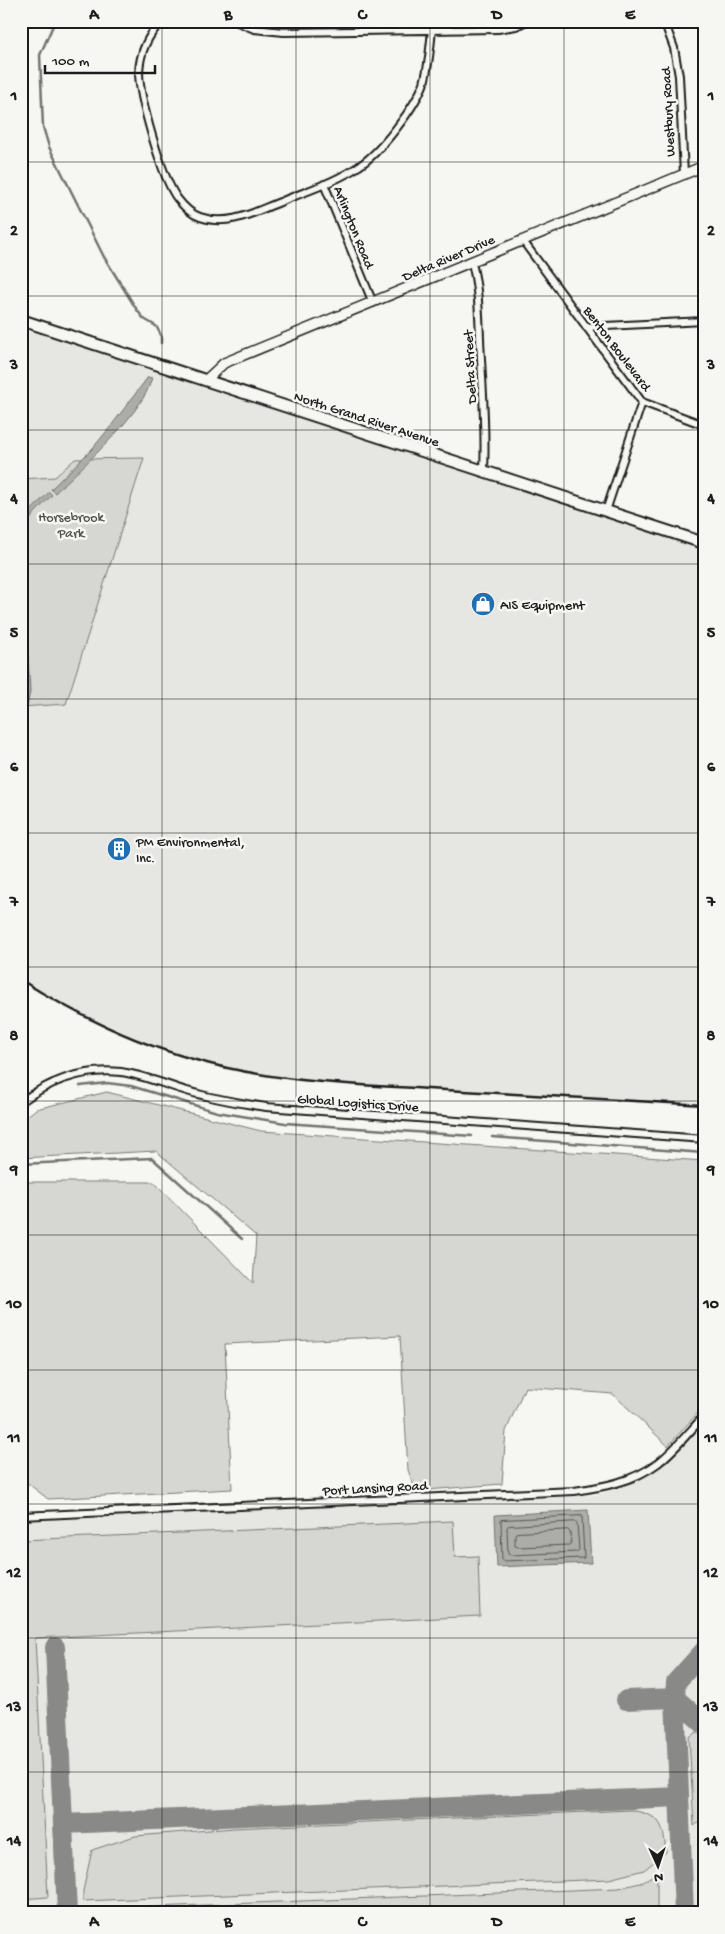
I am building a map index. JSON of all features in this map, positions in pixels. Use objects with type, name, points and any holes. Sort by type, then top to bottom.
[{"type":"main road","name":"North Grand River Avenue","points":[[21,320],[207,379],[704,543]]},
{"type":"street","points":[[162,21],[150,35],[144,46],[139,72],[140,84],[147,116],[164,169],[175,196],[181,204],[198,216],[210,220],[230,220],[324,184]]},
{"type":"street","points":[[235,21],[254,29],[284,32],[508,28],[527,21]]},
{"type":"street","name":"Westbury Road","points":[[664,21],[674,48],[679,76],[684,174]]},
{"type":"street","name":"Arlington Road","points":[[373,303],[324,184],[343,176],[370,157],[381,146],[410,108],[419,94],[426,74],[432,30]]},
{"type":"street","name":"Delta River Drive","points":[[207,379],[224,363],[704,166]]},
{"type":"street","name":"Benton Boulevard","points":[[524,241],[642,402],[606,511]]},
{"type":"street","name":"Delta Street","points":[[472,262],[478,306],[485,446],[484,470]]},
{"type":"street","points":[[586,328],[704,320]]},
{"type":"street","points":[[642,402],[704,425]]},
{"type":"street","name":"Global Logistics Drive","points":[[21,1102],[52,1082],[75,1074],[122,1072],[197,1094],[266,1107],[704,1139]]},
{"type":"street","name":"Port Lansing Road","points":[[21,1516],[565,1491],[602,1487],[624,1481],[657,1464],[673,1450],[704,1416]]},
{"type":"shaded area","points":[[21,328],[704,545],[704,1102],[679,1103],[348,1084],[257,1074],[197,1061],[154,1047],[70,1008],[21,979]]},
{"type":"shaded area","points":[[704,1423],[704,1913],[21,1913],[21,1520],[594,1495],[619,1488],[650,1474],[671,1457]]},
{"type":"green space","name":"Horsebrook Park","points":[[144,458],[66,704],[21,707],[21,479],[55,477],[75,459]]},
{"type":"green space","points":[[107,1092],[261,1131],[704,1161],[704,1406],[668,1446],[613,1394],[525,1387],[506,1431],[502,1484],[427,1490],[414,1486],[408,1470],[400,1336],[225,1344],[232,1489],[48,1499],[21,1478],[21,1182],[154,1182],[253,1283],[256,1236],[156,1151],[21,1158],[21,1121],[36,1109]]},
{"type":"green space","points":[[453,1521],[455,1557],[478,1556],[480,1616],[35,1638],[48,1897],[21,1899],[21,1540]]},
{"type":"green space","points":[[697,1732],[704,1738],[704,1818],[694,1826],[689,1737]]},
{"type":"green space","points":[[631,1810],[649,1815],[659,1822],[662,1827],[666,1852],[644,1870],[609,1879],[83,1901],[83,1891],[92,1850],[135,1836],[234,1828]]},
{"type":"green space","points":[[657,1873],[657,1913],[82,1913],[82,1910],[619,1888],[640,1883]]},
{"type":"water","points":[[148,377],[152,378],[146,392],[125,423],[55,493],[51,489],[92,449]]},
{"type":"water","points":[[49,492],[52,495],[33,515],[21,534],[22,520]]},
{"type":"water","points":[[21,608],[27,638],[30,691],[21,740],[24,688]]},
{"type":"water","points":[[588,1510],[591,1563],[497,1567],[495,1515]]},
{"type":"waterway","points":[[55,21],[40,55],[43,127],[49,147],[104,257],[137,310],[144,319],[156,326],[161,335],[161,343]]},
{"type":"waterway","points":[[80,1086],[107,1083],[131,1086],[217,1112],[285,1123],[472,1136]]},
{"type":"waterway","points":[[492,1137],[704,1153]]},
{"type":"waterway","points":[[21,1164],[152,1158],[242,1239]]},
{"type":"taxiway","points":[[55,1647],[67,1913]]},
{"type":"taxiway","points":[[704,1651],[676,1682],[675,1698],[704,1724]]},
{"type":"taxiway","points":[[626,1700],[675,1698],[684,1913]]},
{"type":"taxiway","points":[[63,1824],[679,1797]]},
{"type":"railway","points":[[21,980],[84,1016],[128,1036],[196,1060],[253,1073],[311,1081],[704,1105]]},
{"type":"place","name":"AIS Equipment","points":[[483,604]]},
{"type":"place","name":"PM Environmental, Inc.","points":[[119,849]]}]
